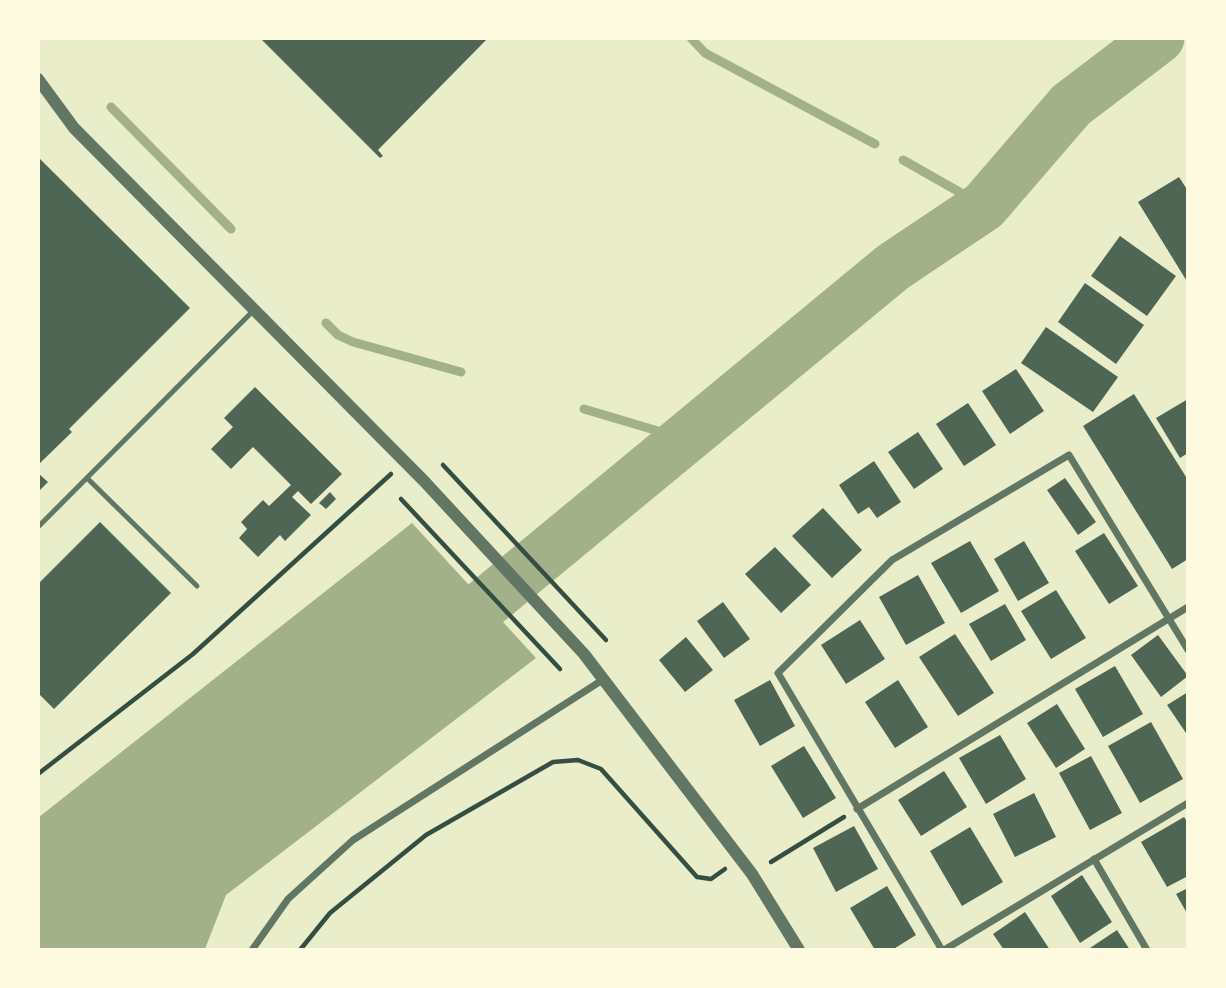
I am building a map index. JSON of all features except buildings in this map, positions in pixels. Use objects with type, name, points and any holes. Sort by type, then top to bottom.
[{"type":"street","points":[[38,79],[74,128],[253,312],[424,481],[584,654],[740,858],[799,950]]},
{"type":"street","points":[[1188,650],[1069,455],[892,560],[778,673],[943,950],[1188,803]]},
{"type":"street","points":[[857,809],[1188,607]]},
{"type":"street","points":[[252,950],[288,899],[353,840],[604,679]]},
{"type":"street","points":[[1094,859],[1147,950]]},
{"type":"lane","points":[[38,527],[253,312]]},
{"type":"lane","points":[[87,478],[197,586]]},
{"type":"path","points":[[38,774],[193,654],[404,461]]},
{"type":"path","points":[[443,465],[606,640]]},
{"type":"path","points":[[401,499],[559,669]]},
{"type":"path","points":[[300,950],[330,913],[426,835],[553,762],[578,760],[601,769],[697,877],[710,879],[740,858]]},
{"type":"path","points":[[771,862],[857,809]]},
{"type":"shaded area","points":[[412,523],[536,658],[226,895],[205,949],[39,949],[39,817]]},
{"type":"waterway","points":[[691,38],[705,53],[875,144]]},
{"type":"waterway","points":[[434,646],[893,267],[984,206],[1071,105],[1159,38]]},
{"type":"waterway","points":[[111,107],[231,229]]},
{"type":"waterway","points":[[903,160],[984,206]]},
{"type":"waterway","points":[[326,323],[338,335],[353,342],[461,372]]},
{"type":"waterway","points":[[584,409],[685,439]]}]
